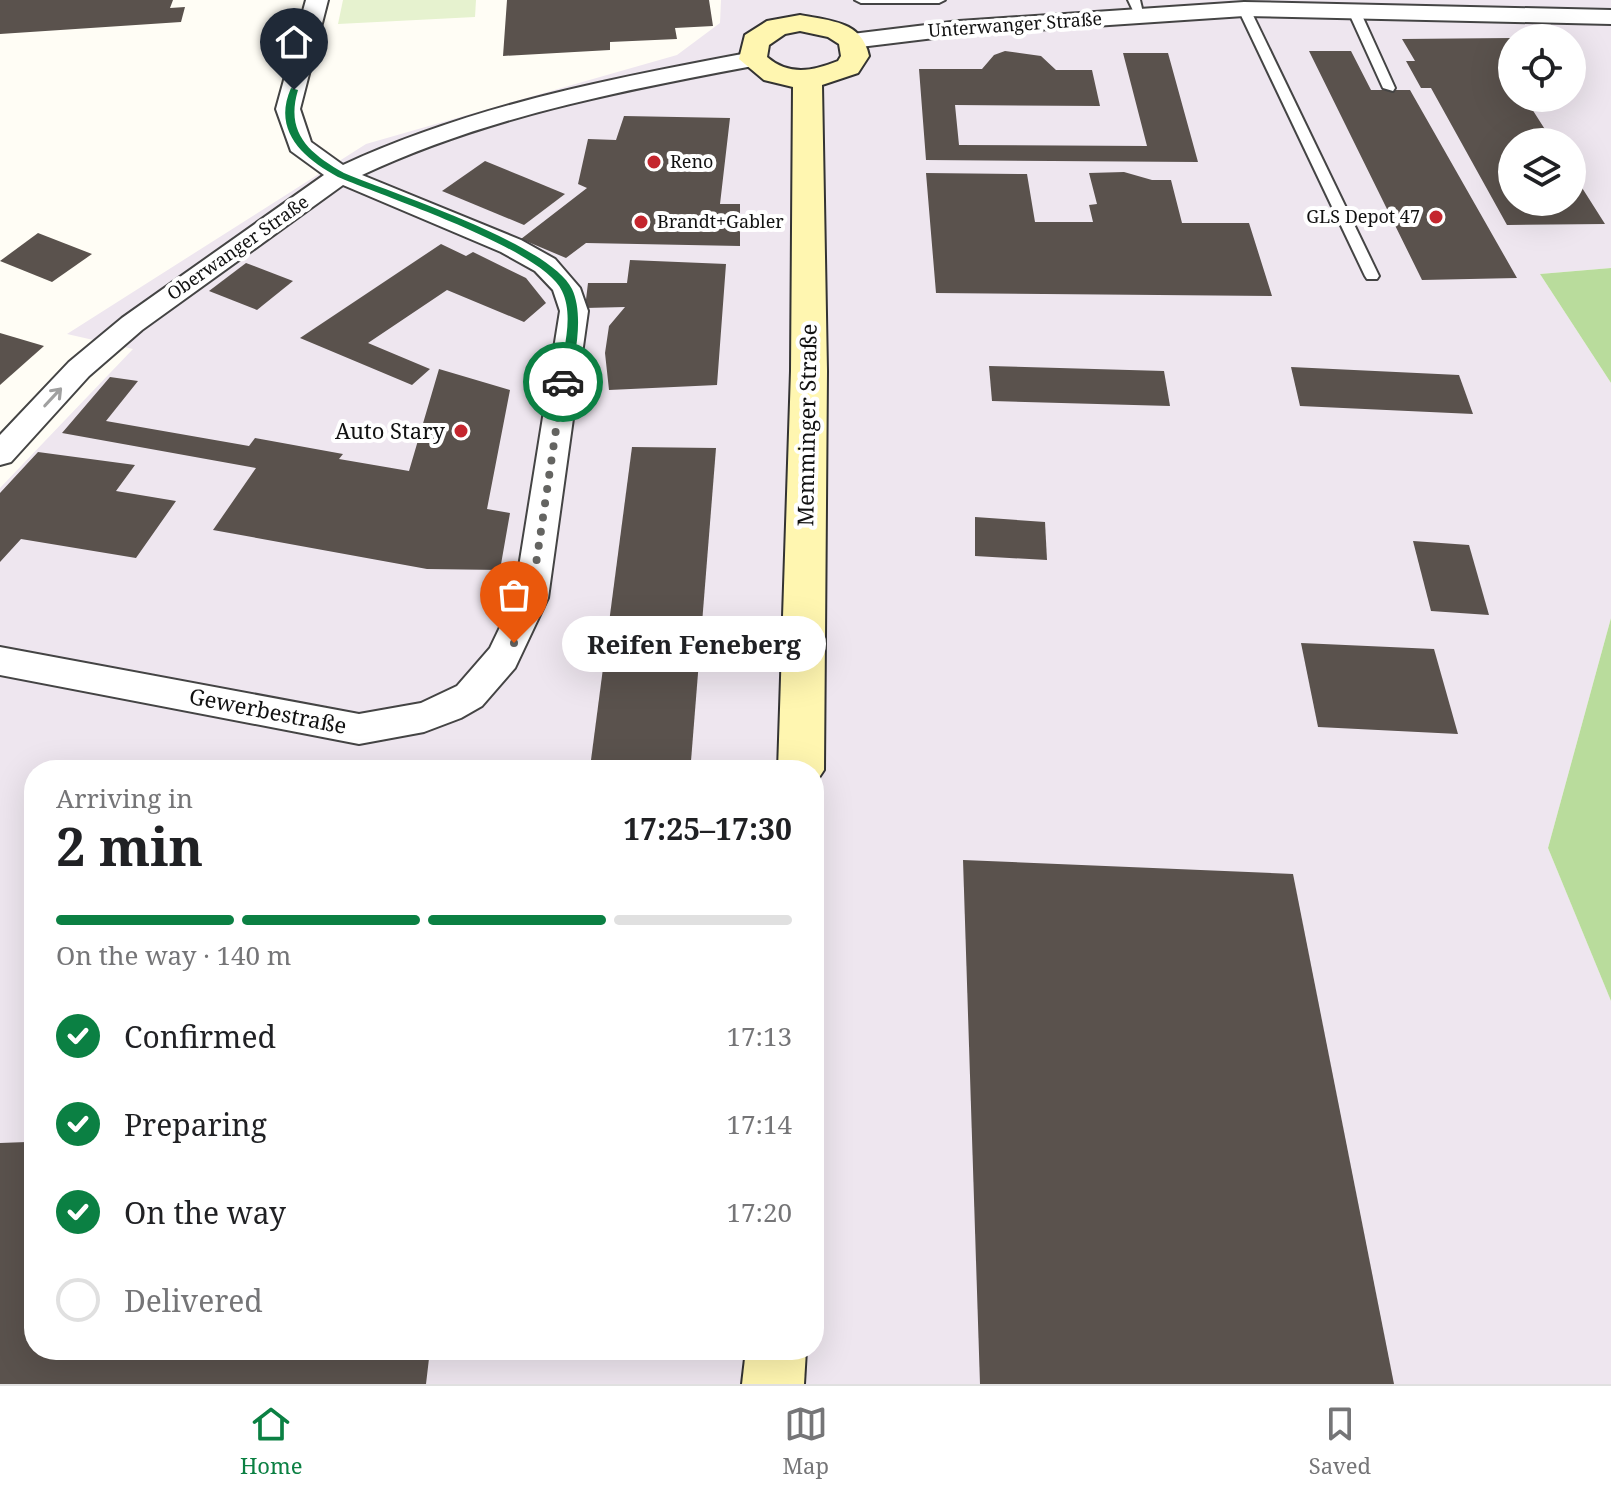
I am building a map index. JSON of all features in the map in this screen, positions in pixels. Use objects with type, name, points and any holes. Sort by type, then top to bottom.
[{"type":"main road","points":[[797,12],[837,30],[852,41],[855,56],[848,67],[807,79],[773,73],[753,59],[752,47],[765,32],[797,12]]},
{"type":"main road","name":"Memminger Straße","points":[[801,760],[809,371],[807,79]]},
{"type":"main road","points":[[773,1384],[775,1360]]},
{"type":"street","name":"Gewerbestraße","points":[[0,661],[359,729],[393,725],[459,706],[487,680],[514,643],[531,598],[574,311],[566,288],[545,265],[511,246],[341,175],[300,146],[288,109],[317,0]]},
{"type":"street","name":"Unterwanger Straße","points":[[852,41],[1137,8],[1611,17]]},
{"type":"street","name":"Oberwanger Straße","points":[[0,454],[79,369],[132,324],[341,175],[406,145],[505,113],[607,86],[753,59]]},
{"type":"lane","points":[[861,0],[939,0]]},
{"type":"lane","points":[[1244,9],[1372,276]]},
{"type":"lane","points":[[1354,11],[1389,88]]},
{"type":"shaded area","points":[[721,0],[1611,0],[1611,268],[1540,274],[1611,383],[1611,618],[1548,848],[1611,1001],[1611,1384],[0,1384],[0,488],[133,349],[67,334],[366,144],[677,55],[720,23]]},
{"type":"green space","points":[[343,0],[476,0],[475,17],[338,24]]},
{"type":"green space","points":[[1611,268],[1611,383],[1540,274]]},
{"type":"green space","points":[[1611,618],[1611,1001],[1548,848]]},
{"type":"building","points":[[0,0],[173,0],[170,8],[185,7],[181,22],[0,34]]},
{"type":"building","points":[[507,0],[709,0],[713,26],[675,28],[677,39],[610,42],[610,50],[503,56]]},
{"type":"building","points":[[1498,38],[1498,112],[1534,112],[1544,128],[1498,128],[1498,209],[1431,88],[1421,88],[1406,61],[1415,61],[1402,39]]},
{"type":"building","points":[[1005,51],[1041,56],[1056,70],[1092,70],[1100,106],[955,105],[959,145],[1147,146],[1123,53],[1168,53],[1198,162],[926,160],[919,69],[982,69],[994,55]]},
{"type":"building","name":"GLS Depot 47","points":[[1309,51],[1351,51],[1371,90],[1410,90],[1517,278],[1422,280]]},
{"type":"building","points":[[624,116],[730,118],[720,204],[740,204],[740,246],[586,243],[566,258],[521,239],[587,188],[578,184],[588,139],[616,140]]},
{"type":"building","points":[[485,161],[565,194],[524,225],[442,191]]},
{"type":"building","points":[[1124,172],[1152,180],[1171,180],[1182,223],[1249,223],[1272,296],[936,293],[926,173],[1027,174],[1035,222],[1093,222],[1089,205],[1097,204],[1089,173]]},
{"type":"building","points":[[1586,194],[1605,224],[1507,225],[1502,216],[1586,216]]},
{"type":"building","points":[[38,233],[92,254],[52,282],[0,261]]},
{"type":"building","points":[[441,244],[466,256],[473,252],[526,278],[546,303],[524,322],[447,290],[368,343],[430,369],[412,385],[300,338]]},
{"type":"building","points":[[630,260],[726,264],[717,385],[609,390],[605,353],[609,326],[625,307],[585,308],[588,283],[627,283]]},
{"type":"building","points":[[246,263],[293,281],[257,310],[209,291]]},
{"type":"building","points":[[0,333],[44,346],[0,385]]},
{"type":"building","points":[[989,366],[1164,371],[1170,406],[992,401]]},
{"type":"building","points":[[1291,367],[1459,375],[1473,414],[1300,406]]},
{"type":"building","points":[[439,369],[510,390],[487,509],[510,513],[500,570],[427,569],[213,530],[256,468],[62,433],[110,377],[138,381],[106,421],[249,446],[255,438],[343,454],[339,459],[409,471]]},
{"type":"building","points":[[632,447],[716,448],[691,760],[591,760]]},
{"type":"building","points":[[38,452],[135,465],[116,491],[176,501],[136,558],[21,539],[0,562],[0,493]]},
{"type":"building","points":[[975,517],[1045,522],[1047,560],[975,556]]},
{"type":"building","points":[[1413,541],[1469,545],[1489,615],[1431,611]]},
{"type":"building","points":[[1301,643],[1434,649],[1458,734],[1318,727]]},
{"type":"building","points":[[963,860],[1293,874],[1394,1384],[980,1384]]},
{"type":"building","points":[[24,1142],[24,1360],[429,1360],[426,1384],[0,1384],[0,1143]]},
{"type":"way so far","points":[[514,643],[531,598],[563,382]]},
{"type":"place","name":"Reno","points":[[654,162]]},
{"type":"place","name":"GLS Depot 47","points":[[1436,217]]},
{"type":"place","name":"Brandt+Gabler","points":[[641,222]]},
{"type":"place","name":"Auto Stary","points":[[461,431]]},
{"type":"place","name":"Reifen Feneberg","points":[[514,643]]},
{"type":"route","points":[[294,90],[288,109],[300,146],[318,162],[341,175],[511,246],[545,265],[558,278],[566,288],[574,311],[563,382]]}]
